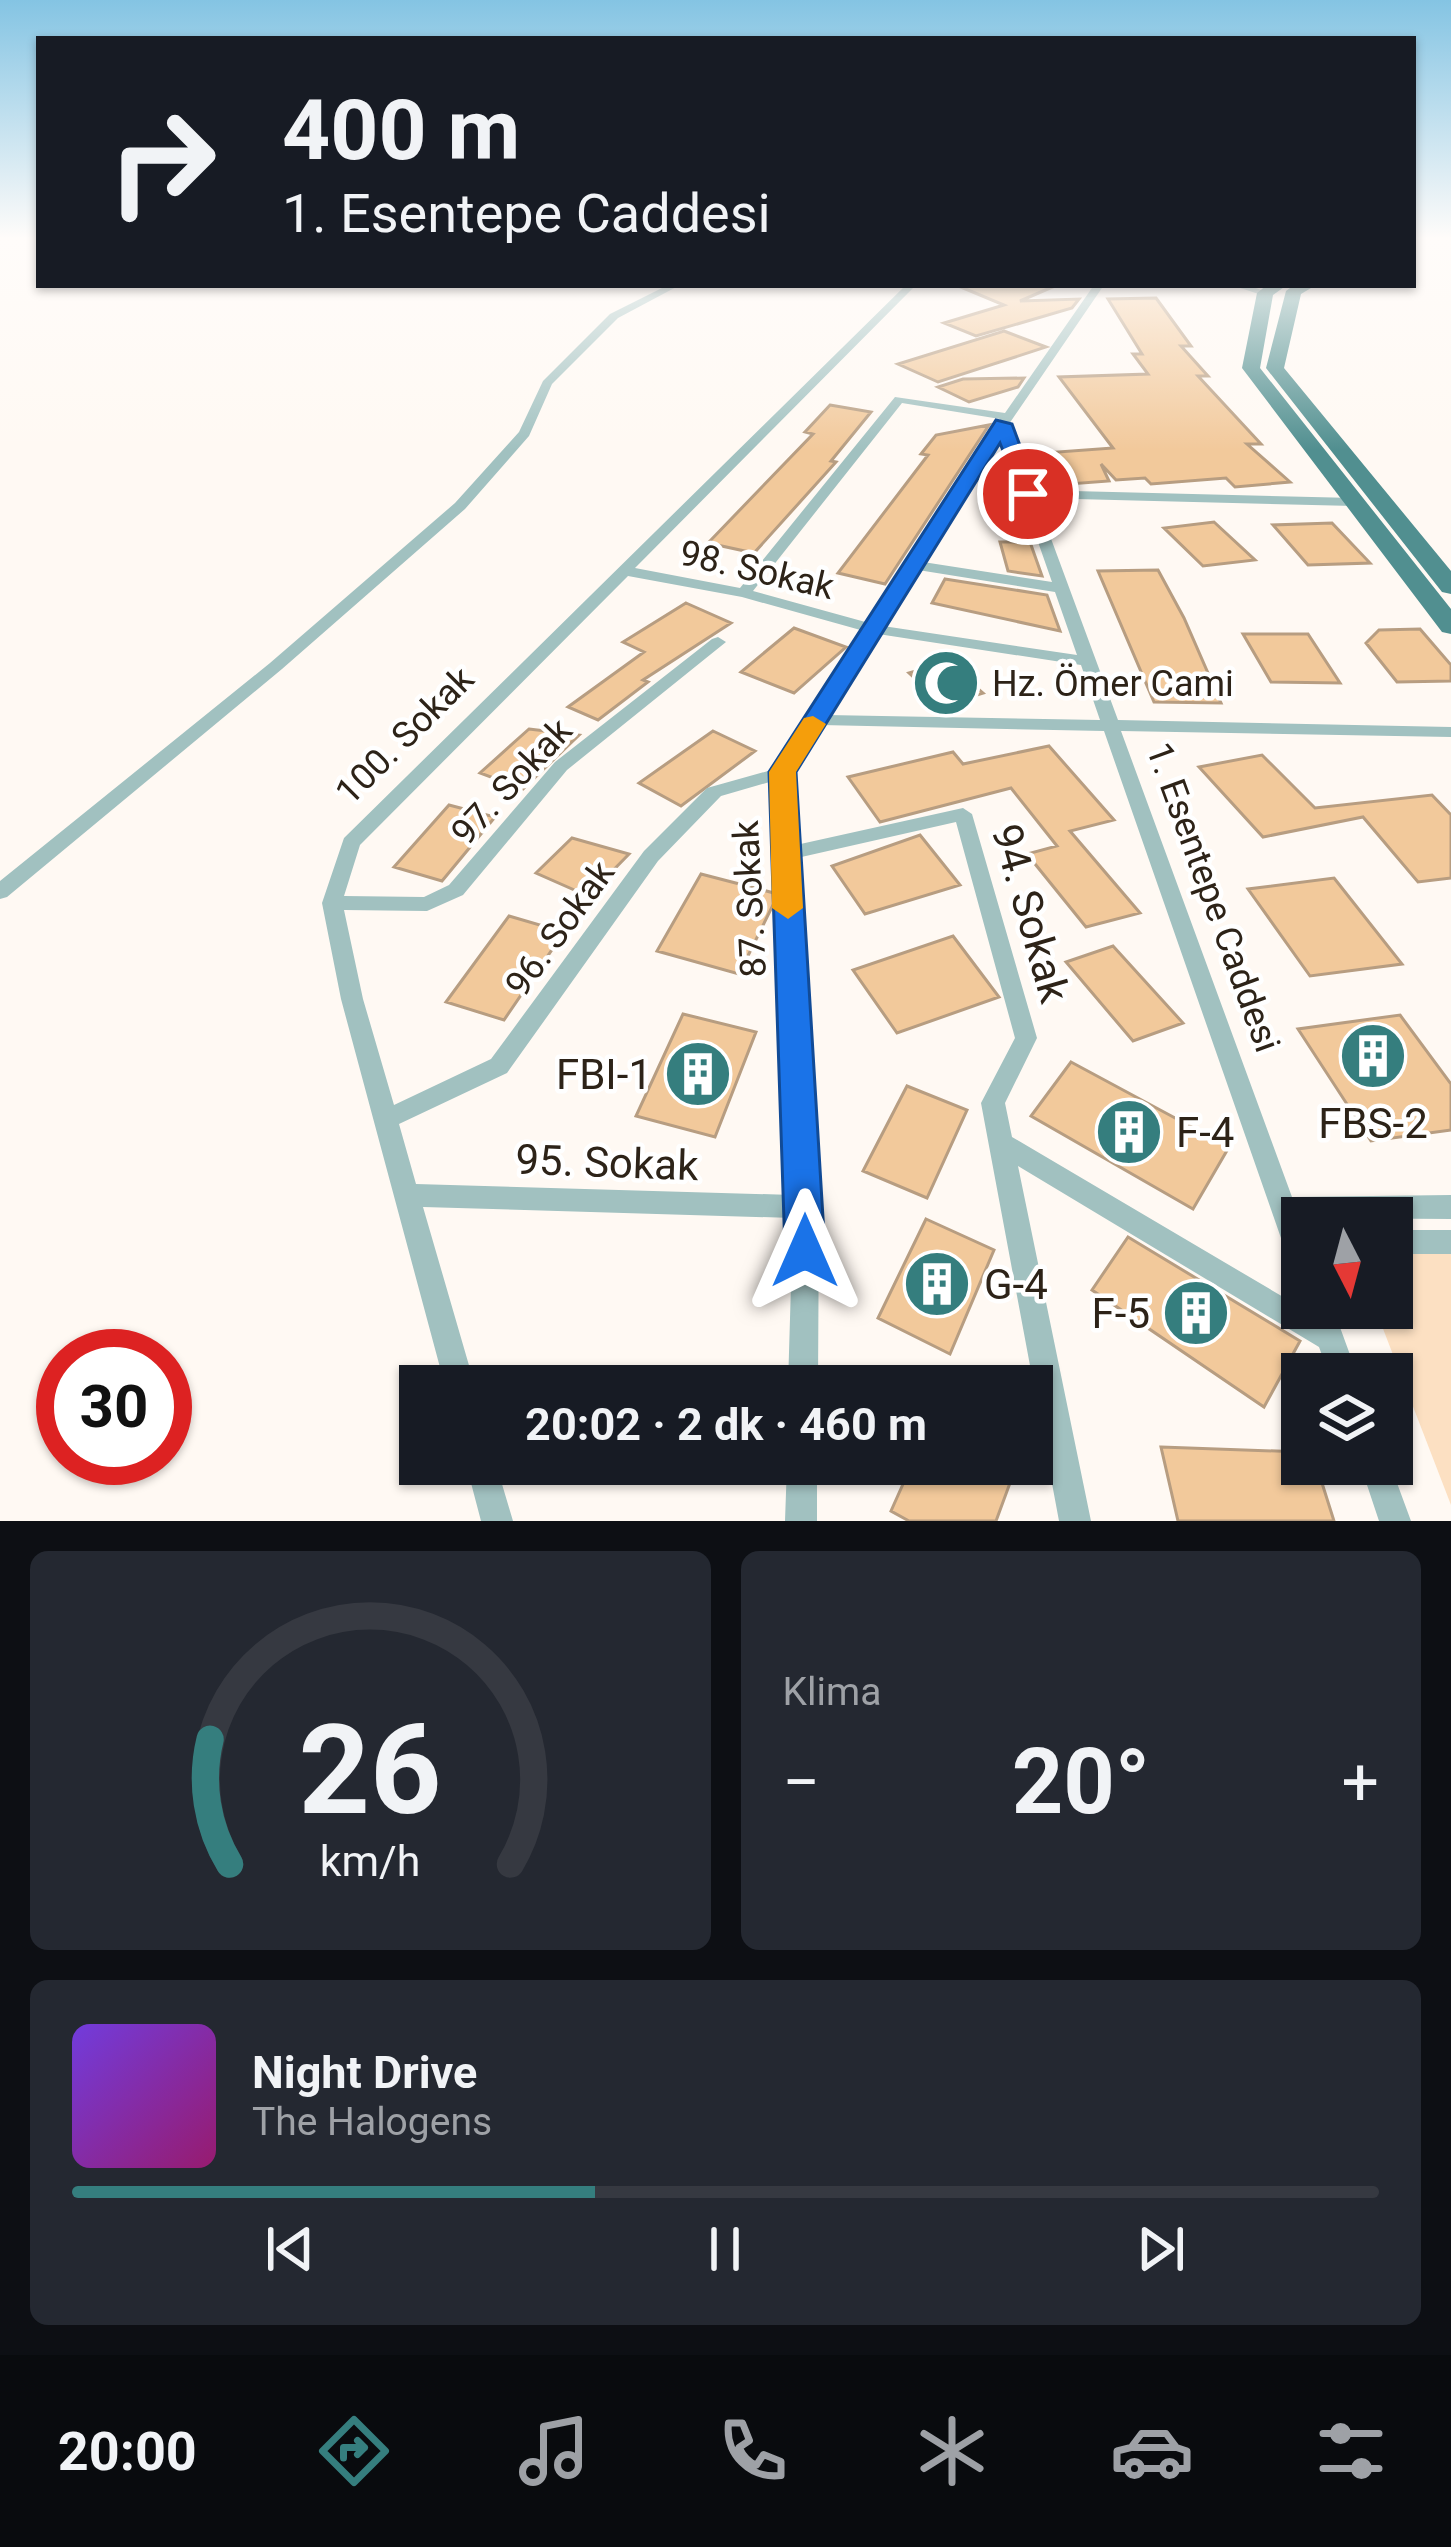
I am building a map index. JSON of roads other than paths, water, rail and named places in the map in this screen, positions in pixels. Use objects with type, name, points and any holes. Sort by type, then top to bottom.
[{"type":"main road","points":[[1267,308],[1251,368],[1451,626]]},
{"type":"main road","points":[[1290,308],[1275,368],[1451,587]]},
{"type":"street","points":[[0,892],[276,666],[460,506],[525,433],[547,383],[614,316],[630,308]]},
{"type":"street","name":"100. Sokak","points":[[332,903],[352,843],[888,308]]},
{"type":"street","name":"87. Sokak","points":[[803,1365],[806,1207],[782,772],[1006,421],[1084,308]]},
{"type":"street","points":[[744,593],[899,399],[1006,421]]},
{"type":"street","name":"1. Esentepe Caddesi","points":[[1006,421],[1281,1203]]},
{"type":"street","points":[[1028,494],[1354,502]]},
{"type":"street","points":[[914,566],[1061,588]]},
{"type":"street","name":"98. Sokak","points":[[625,571],[744,593],[873,629],[1088,661]]},
{"type":"street","name":"97. Sokak","points":[[332,903],[428,904],[456,890],[561,766],[718,642]]},
{"type":"street","points":[[815,720],[1451,732]]},
{"type":"street","name":"96. Sokak","points":[[386,1120],[499,1066],[651,856],[714,792],[782,772]]},
{"type":"street","name":"94. Sokak","points":[[784,854],[963,814],[1026,1038],[993,1102],[1075,1521]]},
{"type":"street","points":[[332,903],[454,1365]]},
{"type":"street","points":[[1001,1143],[1330,1338]]},
{"type":"street","name":"95. Sokak","points":[[406,1195],[806,1207]]},
{"type":"street","points":[[1413,1208],[1451,1208]]},
{"type":"street","points":[[1413,1242],[1451,1242]]},
{"type":"street","points":[[1327,1329],[1335,1353]]},
{"type":"street","points":[[488,1485],[497,1521]]},
{"type":"street","points":[[801,1521],[802,1485]]},
{"type":"street","points":[[1382,1485],[1395,1521]]},
{"type":"place","name":"Hz. Ömer Cami","points":[[946,683]]},
{"type":"place","name":"FBS-2","points":[[1373,1056]]},
{"type":"place","name":"FBI-1","points":[[698,1074]]},
{"type":"place","name":"F-4","points":[[1129,1132]]},
{"type":"place","name":"G-4","points":[[937,1284]]},
{"type":"place","name":"F-5","points":[[1196,1313]]}]
